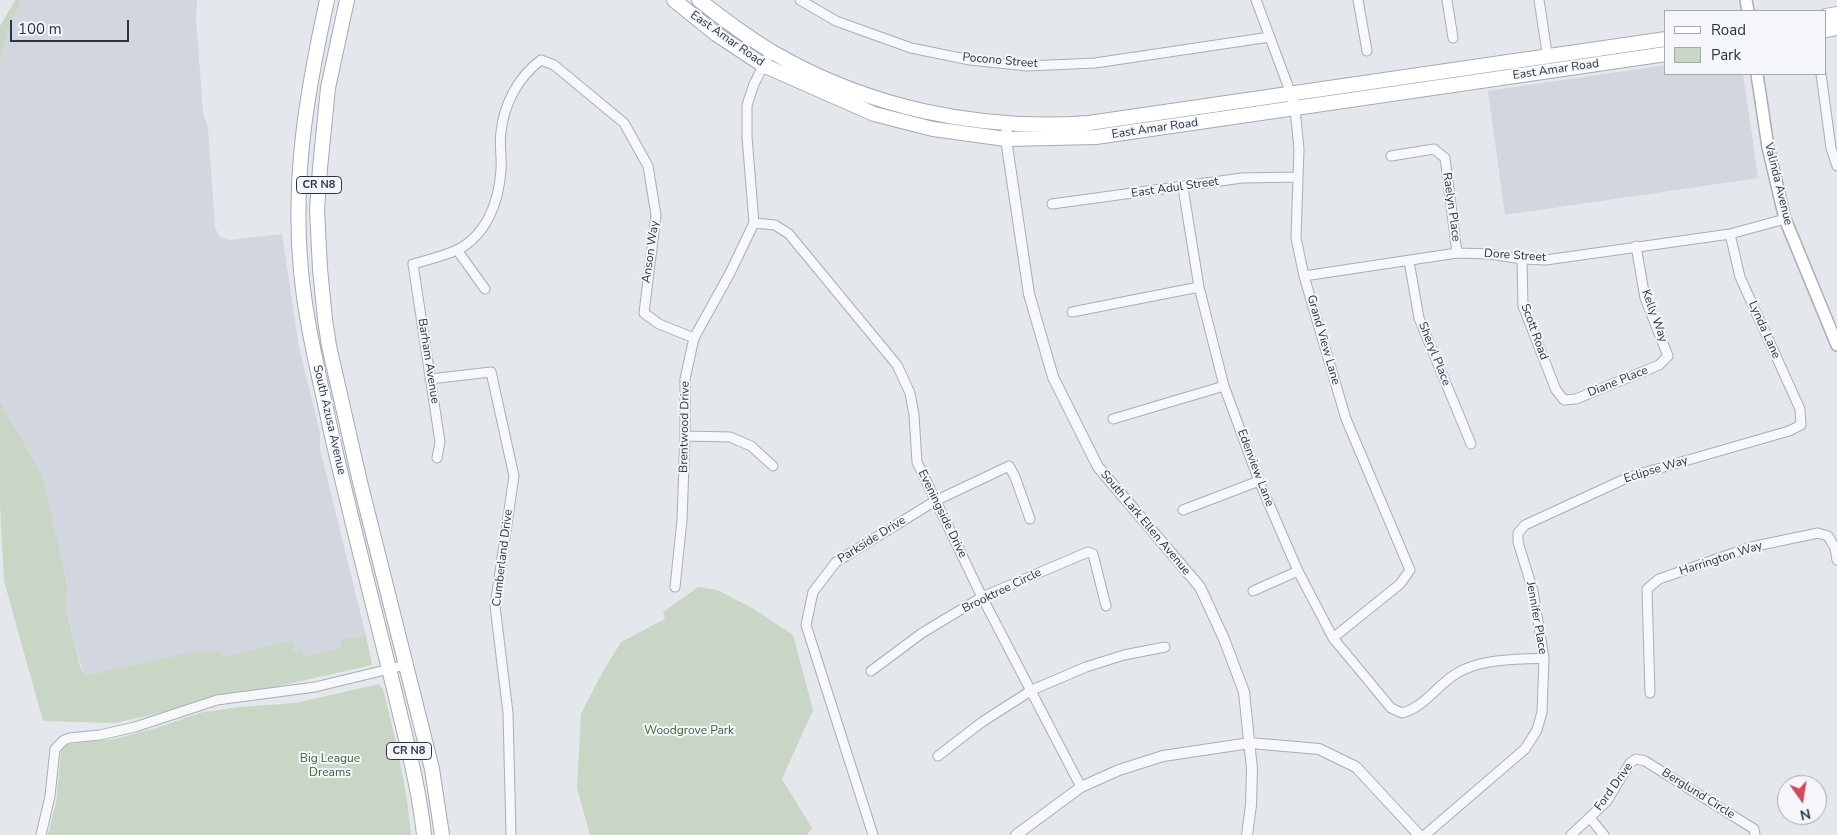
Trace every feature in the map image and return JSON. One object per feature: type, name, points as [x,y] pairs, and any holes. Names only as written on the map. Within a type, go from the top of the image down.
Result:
[{"type":"main road","name":"South Azusa Avenue","points":[[327,0],[309,84],[298,180],[301,270],[308,329],[356,541],[414,774],[424,835]]},
{"type":"main road","name":"South Azusa Avenue","points":[[347,0],[328,88],[323,127],[318,209],[321,277],[330,346],[360,482],[432,769],[442,835]]},
{"type":"main road","name":"East Amar Road","points":[[674,0],[716,34],[763,65],[874,114],[933,129],[1006,140],[1096,137],[1664,54]]},
{"type":"main road","name":"East Amar Road","points":[[699,0],[737,30],[771,51],[841,86],[883,100],[954,117],[1007,124],[1089,123],[1664,39]]},
{"type":"main road","name":"Valinda Avenue","points":[[1757,75],[1768,147],[1785,219],[1837,346]]},
{"type":"street","name":"Pocono Street","points":[[800,0],[836,21],[911,48],[970,60],[1026,66],[1095,62],[1270,37]]},
{"type":"street","name":"Grand View Lane","points":[[1256,0],[1295,109],[1298,149],[1296,238],[1304,276],[1346,419],[1410,570],[1400,584],[1333,638]]},
{"type":"street","points":[[1358,0],[1367,51]]},
{"type":"street","points":[[1447,0],[1453,38]]},
{"type":"street","points":[[1540,0],[1550,71]]},
{"type":"street","points":[[754,223],[747,105],[754,84],[771,51]]},
{"type":"street","name":"Anson Way","points":[[457,250],[476,236],[491,215],[502,169],[501,132],[508,100],[529,69],[541,60],[554,65],[624,122],[648,166],[656,215],[644,313],[659,324],[694,338]]},
{"type":"street","points":[[1821,75],[1837,166]]},
{"type":"street","name":"South Lark Ellen Avenue","points":[[1007,124],[1006,140],[1029,294],[1053,377],[1098,467],[1200,587],[1224,639],[1244,692],[1252,769],[1251,805],[1247,835]]},
{"type":"street","name":"Raelyn Place","points":[[1391,156],[1434,149],[1445,158],[1458,254]]},
{"type":"street","name":"East Adul Street","points":[[1052,204],[1183,188],[1242,178],[1298,177]]},
{"type":"street","name":"Edenview Lane","points":[[1183,188],[1199,287],[1224,386],[1259,481],[1298,571],[1333,638],[1391,708],[1402,713],[1413,710],[1455,674],[1479,664],[1544,658]]},
{"type":"street","name":"Dore Street","points":[[1304,276],[1458,254],[1490,254],[1522,259],[1546,260],[1730,234],[1785,219]]},
{"type":"street","name":"Brentwood Drive","points":[[675,587],[682,520],[685,379],[694,338],[730,273],[754,223]]},
{"type":"street","name":"Eveningside Drive","points":[[754,223],[775,225],[789,234],[897,365],[910,393],[914,415],[917,462],[982,597],[1081,787]]},
{"type":"street","name":"Lynda Lane","points":[[1730,234],[1740,277],[1800,409],[1801,425]]},
{"type":"street","name":"Kelly Way","points":[[1636,246],[1645,298],[1668,356]]},
{"type":"street","points":[[457,250],[485,289]]},
{"type":"street","name":"Barham Avenue","points":[[437,458],[440,442],[413,264],[457,250]]},
{"type":"street","name":"Scott Road","points":[[1522,259],[1523,306],[1556,390],[1564,400]]},
{"type":"street","name":"Sheryl Place","points":[[1409,261],[1419,318],[1471,444]]},
{"type":"street","points":[[1072,312],[1199,287]]},
{"type":"street","name":"Diane Place","points":[[1564,400],[1576,400],[1659,365],[1668,356]]},
{"type":"street","name":"Cumberland Drive","points":[[430,379],[491,372],[514,476],[495,606],[508,713],[511,835]]},
{"type":"street","points":[[1113,419],[1224,386]]},
{"type":"street","name":"Eclipse Way","points":[[1518,533],[1525,525],[1629,476],[1789,431],[1801,425]]},
{"type":"street","points":[[685,436],[730,437],[751,446],[773,466]]},
{"type":"street","name":"Parkside Drive","points":[[873,835],[806,626],[813,592],[836,562],[935,501],[1009,466],[1015,477],[1030,520]]},
{"type":"street","points":[[1183,510],[1259,481]]},
{"type":"street","name":"Jennifer Place","points":[[1426,835],[1525,749],[1537,730],[1542,712],[1544,658],[1534,591],[1518,542],[1518,533]]},
{"type":"street","name":"Harrington Way","points":[[1650,693],[1646,589],[1659,579],[1751,547],[1818,533],[1828,536],[1837,560]]},
{"type":"street","name":"Brooktree Circle","points":[[871,670],[922,633],[982,597],[1091,552],[1106,606]]},
{"type":"street","points":[[1253,591],[1298,571]]},
{"type":"street","points":[[938,756],[982,722],[1032,690],[1086,667],[1124,655],[1165,647]]},
{"type":"street","points":[[41,835],[49,806],[55,749],[64,740],[127,729],[217,700],[315,687],[406,665]]},
{"type":"street","points":[[1016,835],[1081,787],[1119,770],[1163,756],[1250,743],[1319,749],[1356,768],[1419,835]]},
{"type":"street","name":"Ford Drive","points":[[1571,835],[1607,801],[1630,763],[1636,759]]},
{"type":"street","name":"Berglund Circle","points":[[1636,759],[1644,761],[1754,829],[1755,835]]},
{"type":"street","points":[[1590,818],[1604,835]]},
{"type":"shaded area","points":[[21,0],[197,0],[196,18],[203,112],[208,129],[215,227],[222,238],[230,240],[282,234],[299,347],[320,433],[320,449],[366,636],[343,639],[342,648],[304,656],[294,652],[291,640],[222,657],[87,676],[83,673],[65,604],[68,589],[65,573],[0,402],[0,63],[5,40]]},
{"type":"shaded area","points":[[1664,65],[1664,75],[1743,75],[1758,178],[1505,215],[1488,91]]},
{"type":"green space","points":[[15,0],[21,0],[5,40],[0,63],[0,26]]},
{"type":"green space","points":[[0,402],[42,476],[68,589],[65,604],[81,669],[86,676],[194,652],[219,651],[222,657],[292,640],[294,652],[302,650],[304,656],[341,648],[343,639],[366,636],[372,665],[115,723],[43,721],[4,581],[0,505]]},
{"type":"green space","name":"Woodgrove Park","points":[[698,587],[717,590],[752,608],[793,635],[813,710],[782,779],[812,828],[807,835],[590,835],[577,788],[581,714],[602,673],[621,642],[665,619],[663,612]]},
{"type":"green space","name":"Big League Dreams","points":[[379,684],[383,689],[397,746],[411,835],[48,835],[56,803],[61,752],[65,746],[115,739],[156,728],[203,712],[296,703]]}]
